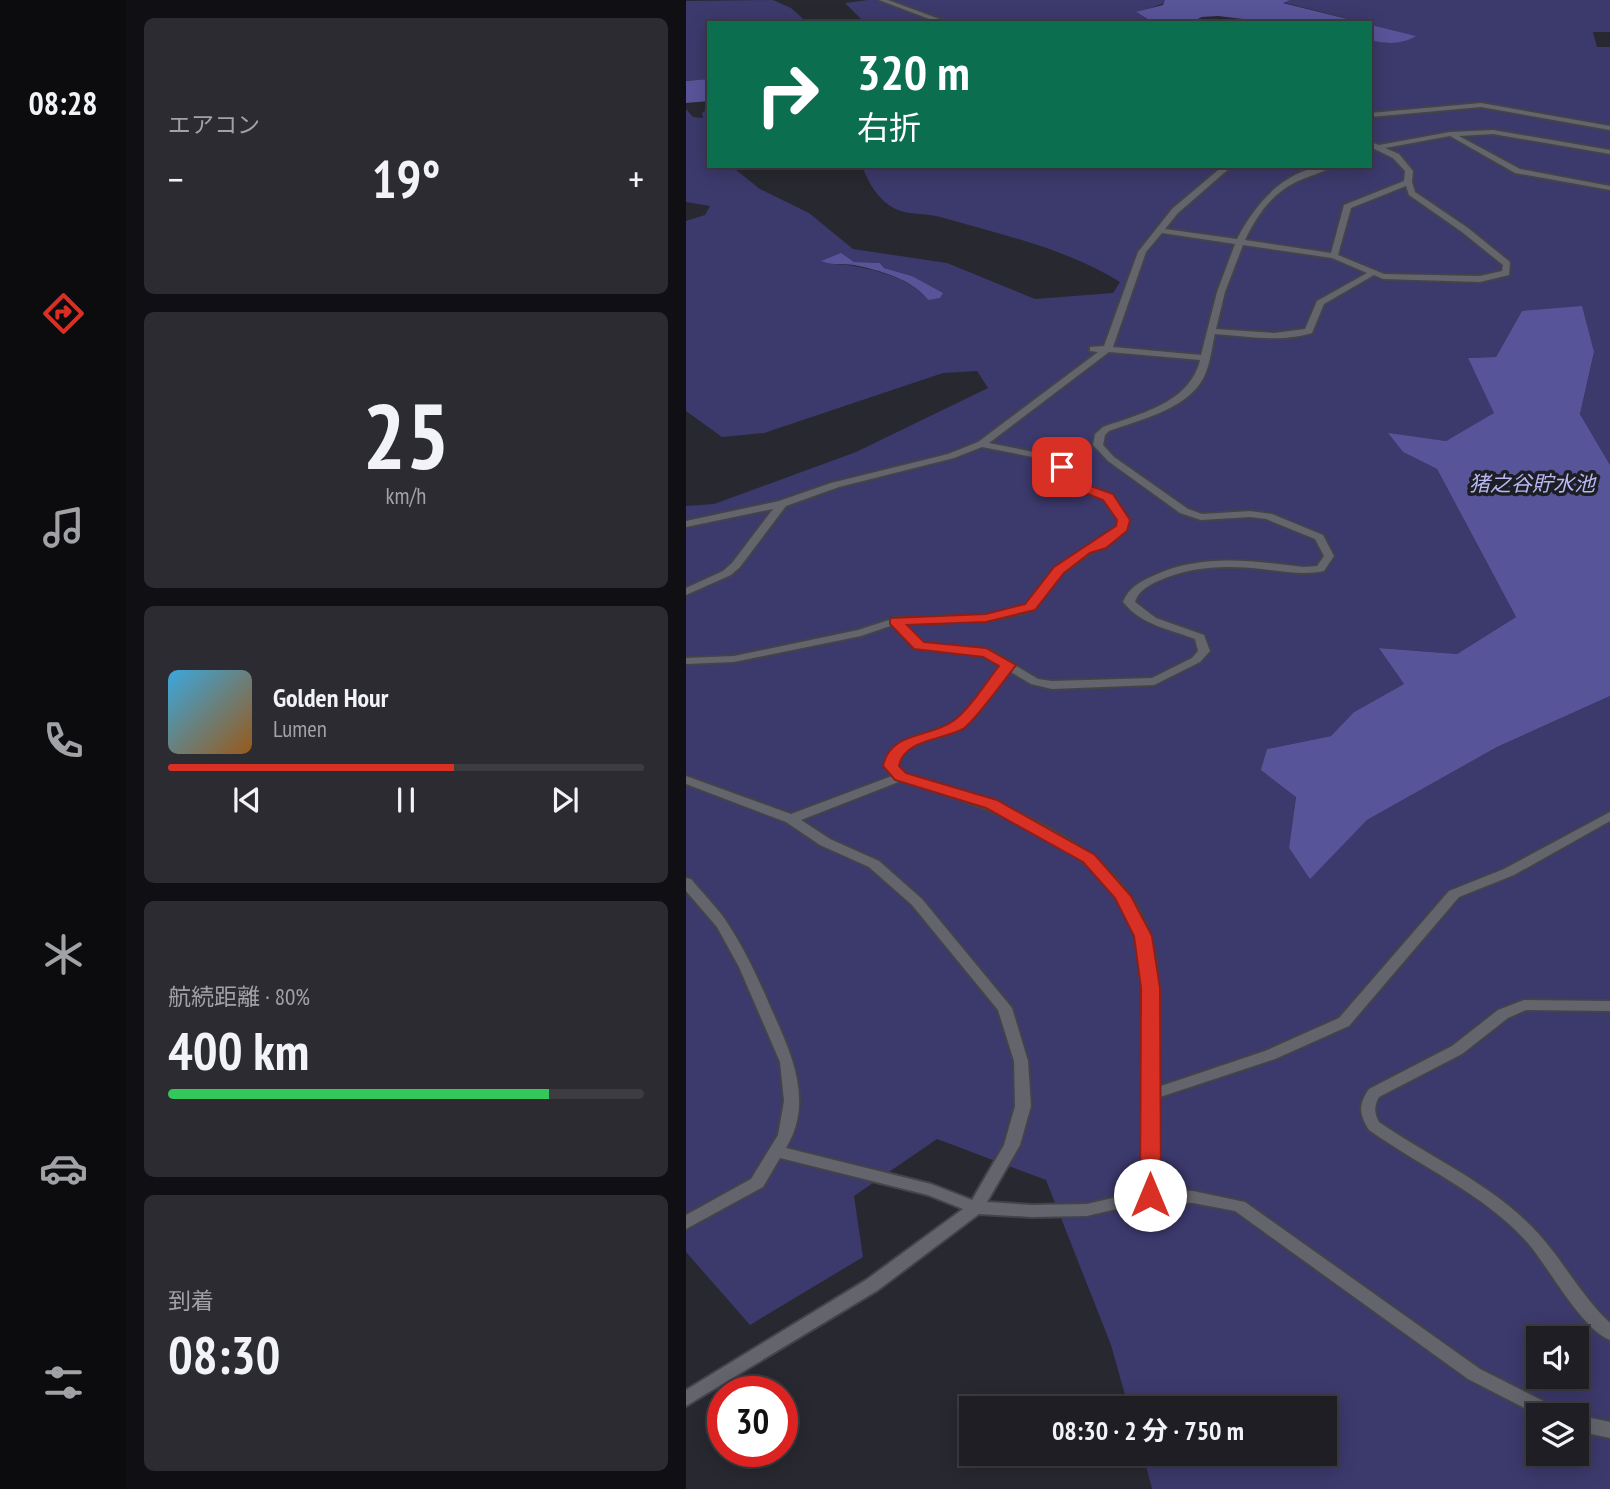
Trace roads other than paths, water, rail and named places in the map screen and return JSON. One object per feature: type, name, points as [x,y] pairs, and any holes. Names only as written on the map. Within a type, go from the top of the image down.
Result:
[{"type":"street","points":[[882,0],[941,21]]},
{"type":"street","points":[[1372,115],[1481,105],[1610,128]]},
{"type":"street","points":[[1372,147],[1450,134],[1509,132],[1610,152]]},
{"type":"street","points":[[1450,134],[1518,171],[1610,188]]},
{"type":"street","points":[[1159,230],[1241,240],[1334,256],[1371,274],[1480,279],[1500,276],[1509,269],[1507,264],[1465,230],[1412,193],[1408,182],[1409,171],[1404,162],[1372,147]]},
{"type":"street","points":[[686,524],[782,504],[835,485],[951,456],[981,444],[1107,349],[1142,252],[1175,211],[1226,168]]},
{"type":"street","points":[[895,621],[919,646],[986,652],[1035,682],[1052,685],[1154,681],[1195,660],[1203,651],[1203,643],[1200,637],[1164,625],[1133,608],[1129,602],[1131,594],[1142,585],[1178,568],[1201,563],[1304,570],[1320,569],[1326,564],[1329,556],[1319,537],[1302,528],[1268,516],[1250,513],[1201,517],[1184,511],[1111,459],[1098,445],[1100,434],[1106,429],[1175,401],[1204,368],[1210,331],[1241,240],[1262,205],[1289,182],[1324,168]]},
{"type":"street","points":[[1334,256],[1347,207],[1408,182]]},
{"type":"street","points":[[1210,331],[1289,335],[1304,333],[1309,331],[1320,303],[1371,274]]},
{"type":"street","points":[[1093,349],[1205,358]]},
{"type":"street","points":[[686,661],[734,659],[861,633],[895,621],[986,618],[1030,607],[1059,570],[1085,550],[1101,545],[1122,528],[1124,520],[1108,497],[1074,484],[1062,467],[1046,457],[981,444]]},
{"type":"street","points":[[686,592],[727,573],[736,565],[782,504]]},
{"type":"street","points":[[1008,665],[959,725],[899,749],[891,766],[900,777],[992,804],[1089,858],[1123,896],[1143,936],[1150,988],[1150,1195]]},
{"type":"street","points":[[792,819],[900,777]]},
{"type":"street","points":[[686,780],[792,819],[825,842],[874,864],[917,902],[1005,1009],[1021,1061],[1023,1105],[1012,1145],[976,1208],[872,1285],[686,1399]]},
{"type":"street","points":[[1150,1095],[1270,1055],[1344,1022],[1454,894],[1509,872],[1610,816]]},
{"type":"street","points":[[686,882],[722,925],[746,967],[787,1062],[792,1101],[786,1135],[757,1183],[686,1223]]},
{"type":"street","points":[[1610,1006],[1524,1005],[1503,1014],[1457,1049],[1374,1093],[1367,1104],[1367,1116],[1374,1126],[1520,1225],[1543,1250],[1592,1318],[1610,1333]]},
{"type":"street","points":[[775,1152],[931,1190],[976,1208],[1087,1210],[1150,1195],[1193,1197],[1239,1206],[1474,1374],[1531,1403]]},
{"type":"street","points":[[1589,1426],[1610,1430]]},
{"type":"water","points":[[1165,0],[1290,0],[1283,3],[1356,21],[1259,21],[1218,16],[1202,17],[1193,21],[1151,21],[1136,12],[1163,5]]},
{"type":"water","points":[[1372,25],[1416,36],[1394,43],[1372,40]]},
{"type":"water","points":[[707,79],[707,101],[686,103],[686,81]]},
{"type":"water","points":[[841,253],[854,262],[880,263],[884,268],[912,276],[943,293],[940,298],[928,300],[913,286],[894,276],[854,265],[821,261]]},
{"type":"water","name":"猪之谷貯水池","points":[[1582,306],[1594,352],[1580,414],[1610,465],[1610,696],[1497,747],[1367,820],[1310,879],[1289,848],[1296,797],[1261,770],[1267,749],[1331,736],[1354,712],[1404,684],[1379,648],[1457,654],[1516,617],[1437,469],[1403,452],[1388,433],[1446,441],[1494,413],[1468,358],[1496,357],[1522,311]]}]
